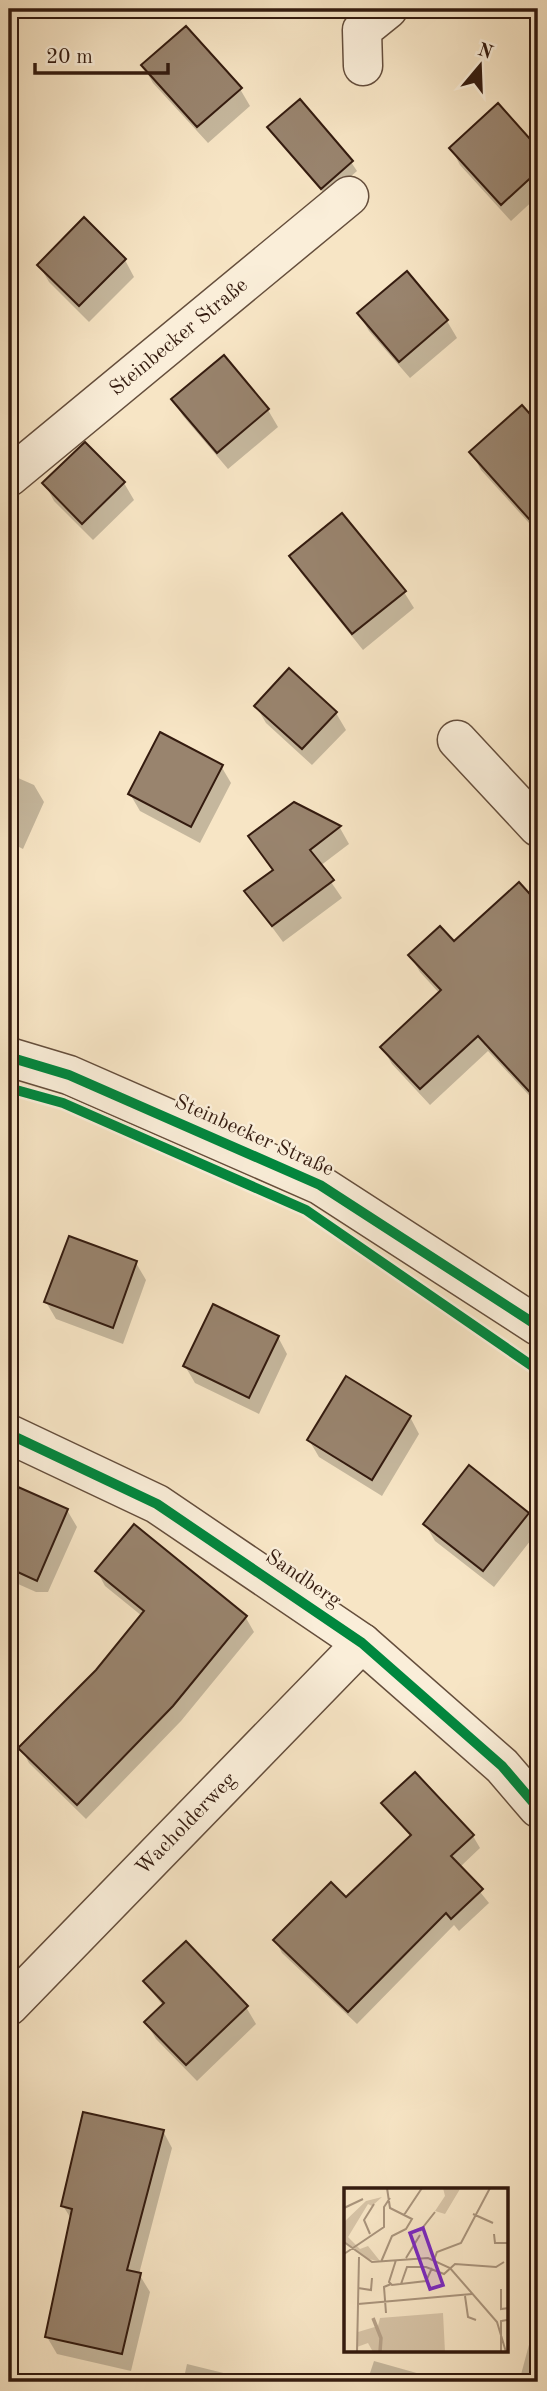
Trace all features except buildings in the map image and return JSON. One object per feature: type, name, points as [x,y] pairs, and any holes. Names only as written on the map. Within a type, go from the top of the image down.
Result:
[{"type":"street","points":[[363,66],[362,30],[388,9]]},
{"type":"street","name":"Steinbecker Straße","points":[[9,477],[349,196]]},
{"type":"street","points":[[457,740],[538,827]]},
{"type":"street","name":"Steinbecker Straße","points":[[9,1057],[69,1074],[320,1185],[538,1326]]},
{"type":"street","name":"Sandberg","points":[[9,1434],[157,1504],[362,1643],[502,1766],[538,1808]]},
{"type":"street","name":"Wacholderweg","points":[[9,2006],[362,1643]]},
{"type":"cycle path","points":[[9,1057],[69,1075],[320,1185],[538,1326]]},
{"type":"cycle path","points":[[9,1088],[63,1103],[306,1210],[538,1370]]},
{"type":"cycle path","points":[[9,1434],[157,1504],[362,1643],[502,1766],[538,1808]]}]
